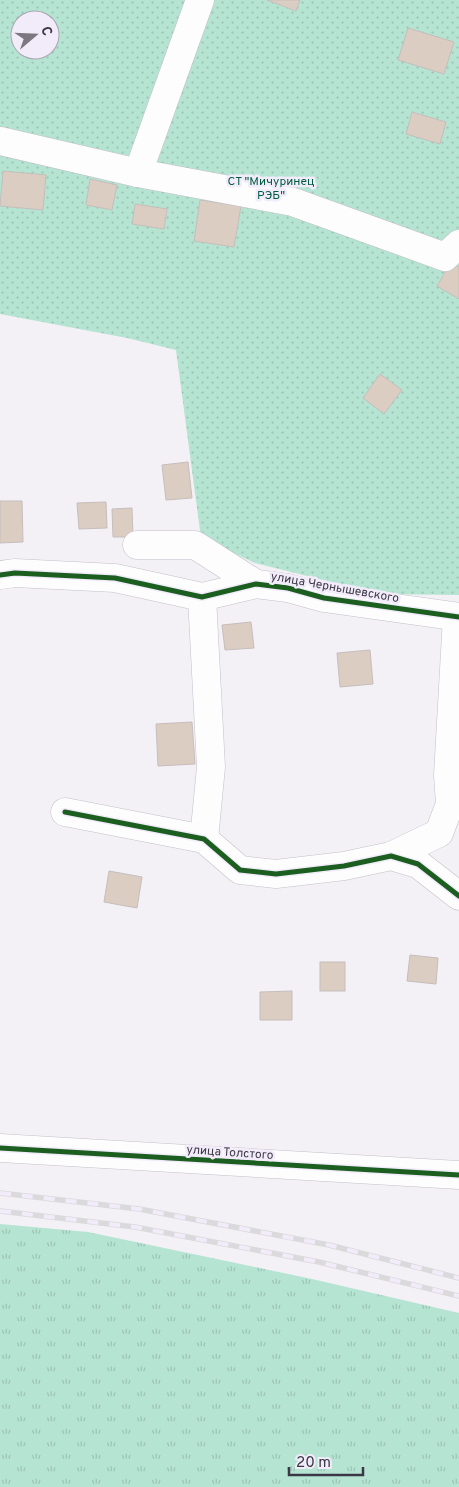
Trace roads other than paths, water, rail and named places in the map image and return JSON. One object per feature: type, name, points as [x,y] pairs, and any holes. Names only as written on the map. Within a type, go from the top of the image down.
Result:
[{"type":"street","points":[[138,173],[200,0]]},
{"type":"street","points":[[0,141],[138,173],[293,202],[445,256],[459,244]]},
{"type":"street","points":[[137,545],[195,545],[256,584]]},
{"type":"street","name":"улица Чернышевского","points":[[0,575],[15,573],[115,578],[202,597],[256,584],[288,588],[324,598],[458,617]]},
{"type":"street","points":[[202,597],[212,768],[204,839]]},
{"type":"street","points":[[65,812],[204,839],[240,870],[276,874],[344,866],[391,856],[439,833],[450,804],[448,775],[458,617]]},
{"type":"street","points":[[391,856],[418,864],[459,896]]},
{"type":"street","name":"улица Толстого","points":[[0,1148],[459,1175]]},
{"type":"railway","points":[[0,1193],[139,1209],[329,1245],[459,1278]]},
{"type":"railway","points":[[0,1211],[135,1227],[319,1262],[459,1296]]},
{"type":"park label","name":"СТ \"Мичуринец РЭБ\"","points":[[271,188]]}]
